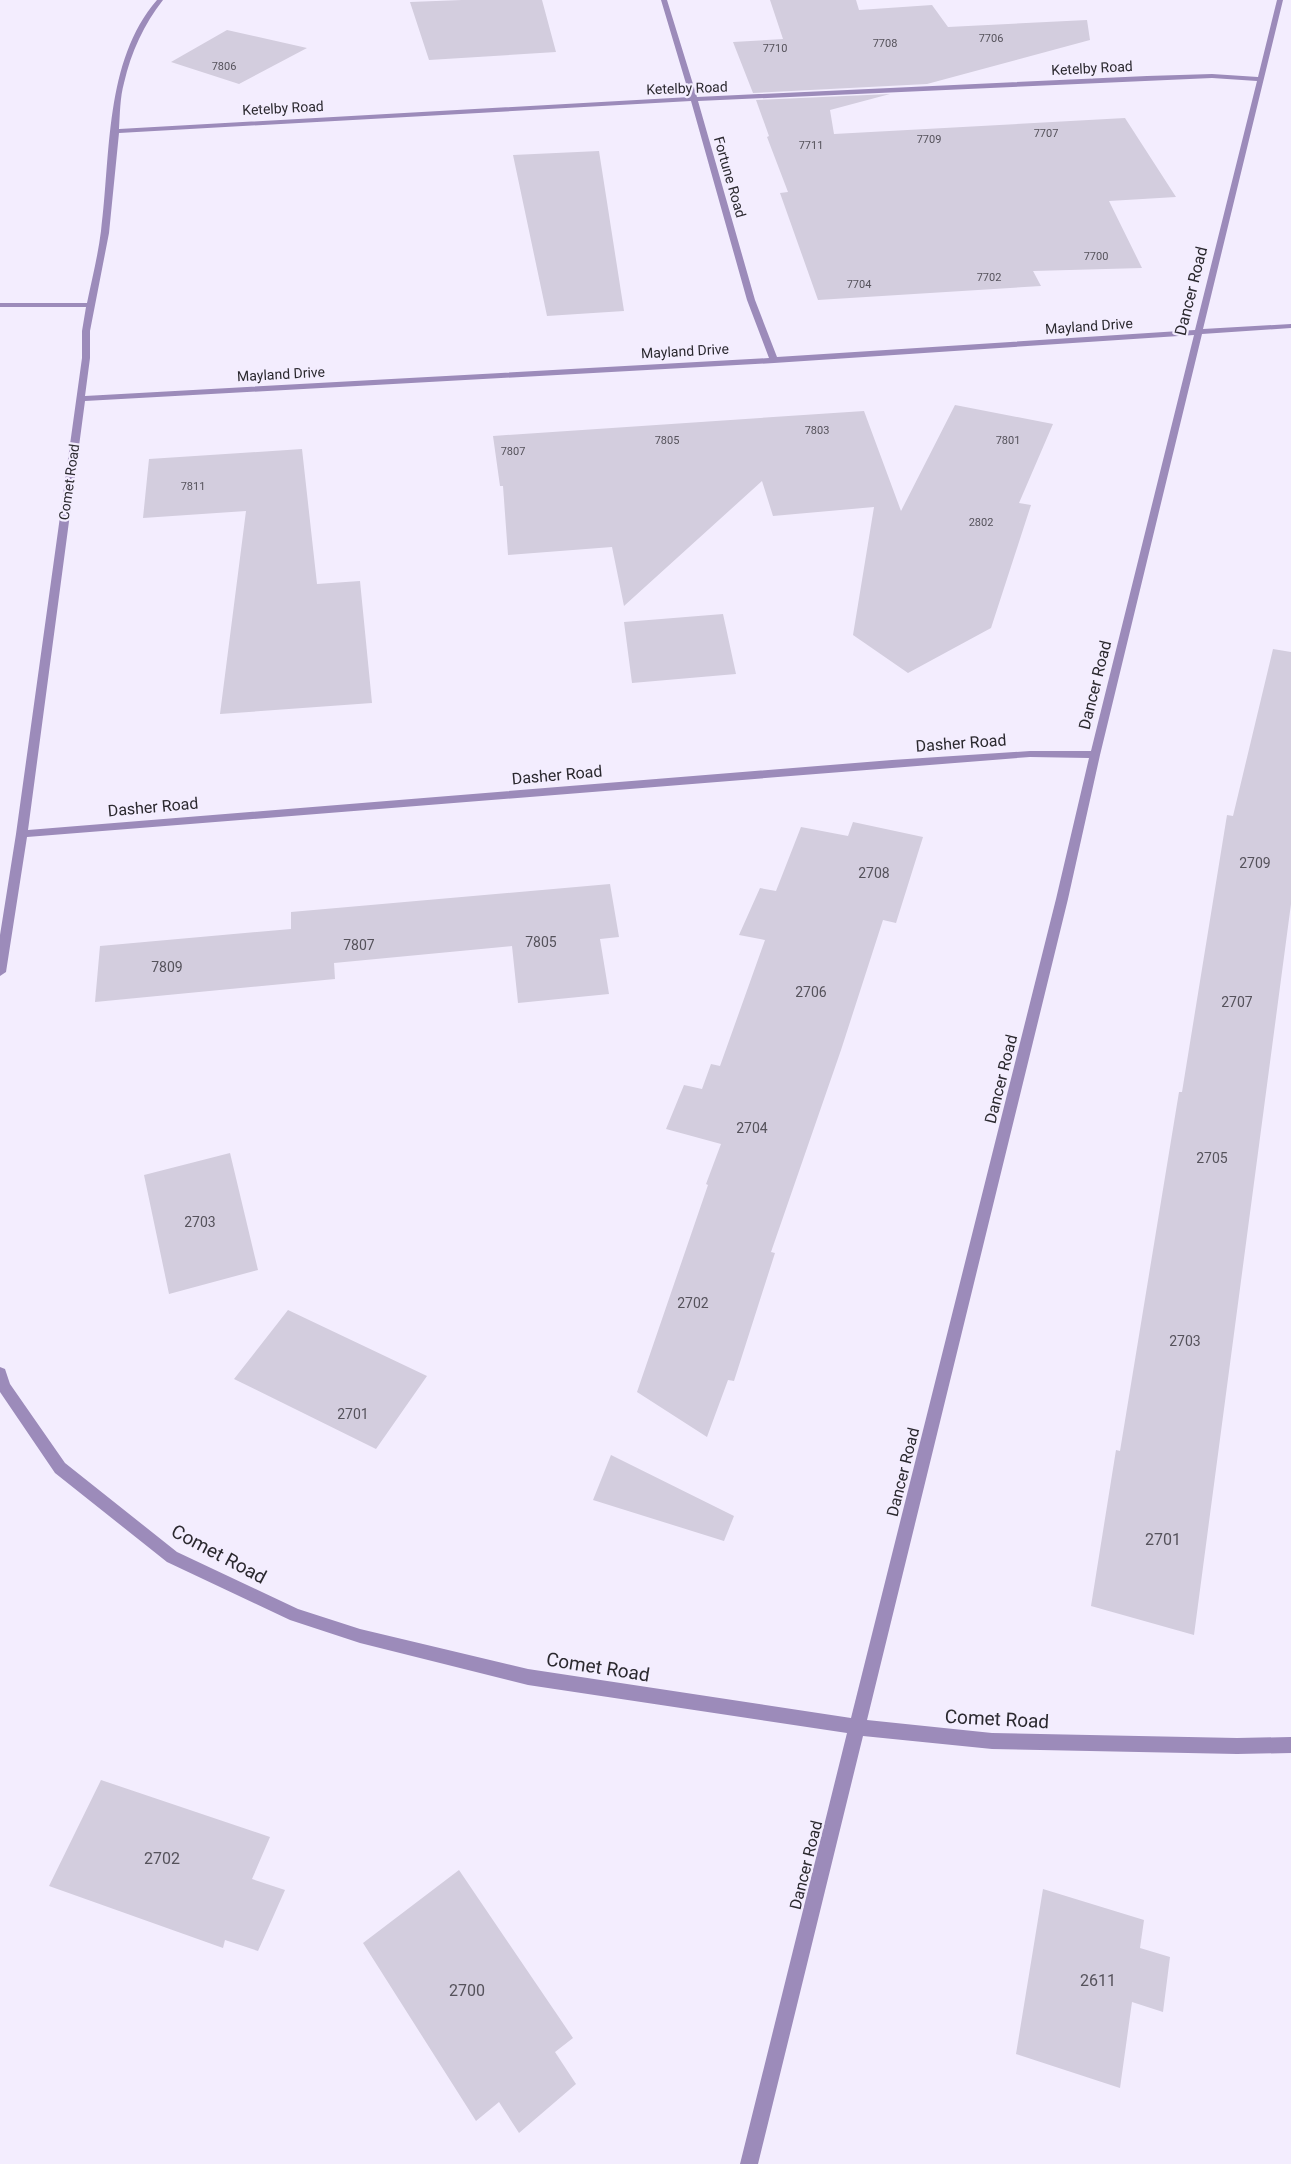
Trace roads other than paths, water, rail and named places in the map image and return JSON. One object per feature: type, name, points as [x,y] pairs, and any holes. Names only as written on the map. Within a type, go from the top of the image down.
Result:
[{"type":"street","name":"Comet Road","points":[[0,972],[22,834],[86,358],[86,331],[104,233],[120,83],[148,14],[160,0]]},
{"type":"street","name":"Fortune Road","points":[[664,0],[751,300],[774,360]]},
{"type":"street","name":"Dancer Road","points":[[749,2164],[1062,900],[1095,755],[1280,0]]},
{"type":"street","name":"Ketelby Road","points":[[115,131],[1147,78],[1212,76],[1261,78]]},
{"type":"street","points":[[0,305],[92,305]]},
{"type":"street","name":"Mayland Drive","points":[[80,399],[774,360],[1291,326]]},
{"type":"street","name":"Dasher Road","points":[[22,834],[902,763],[1030,754],[1095,755]]},
{"type":"street","name":"Comet Road","points":[[0,1373],[4,1386],[60,1468],[172,1557],[295,1615],[360,1636],[528,1677],[857,1727],[992,1741],[1238,1746],[1291,1745]]}]
